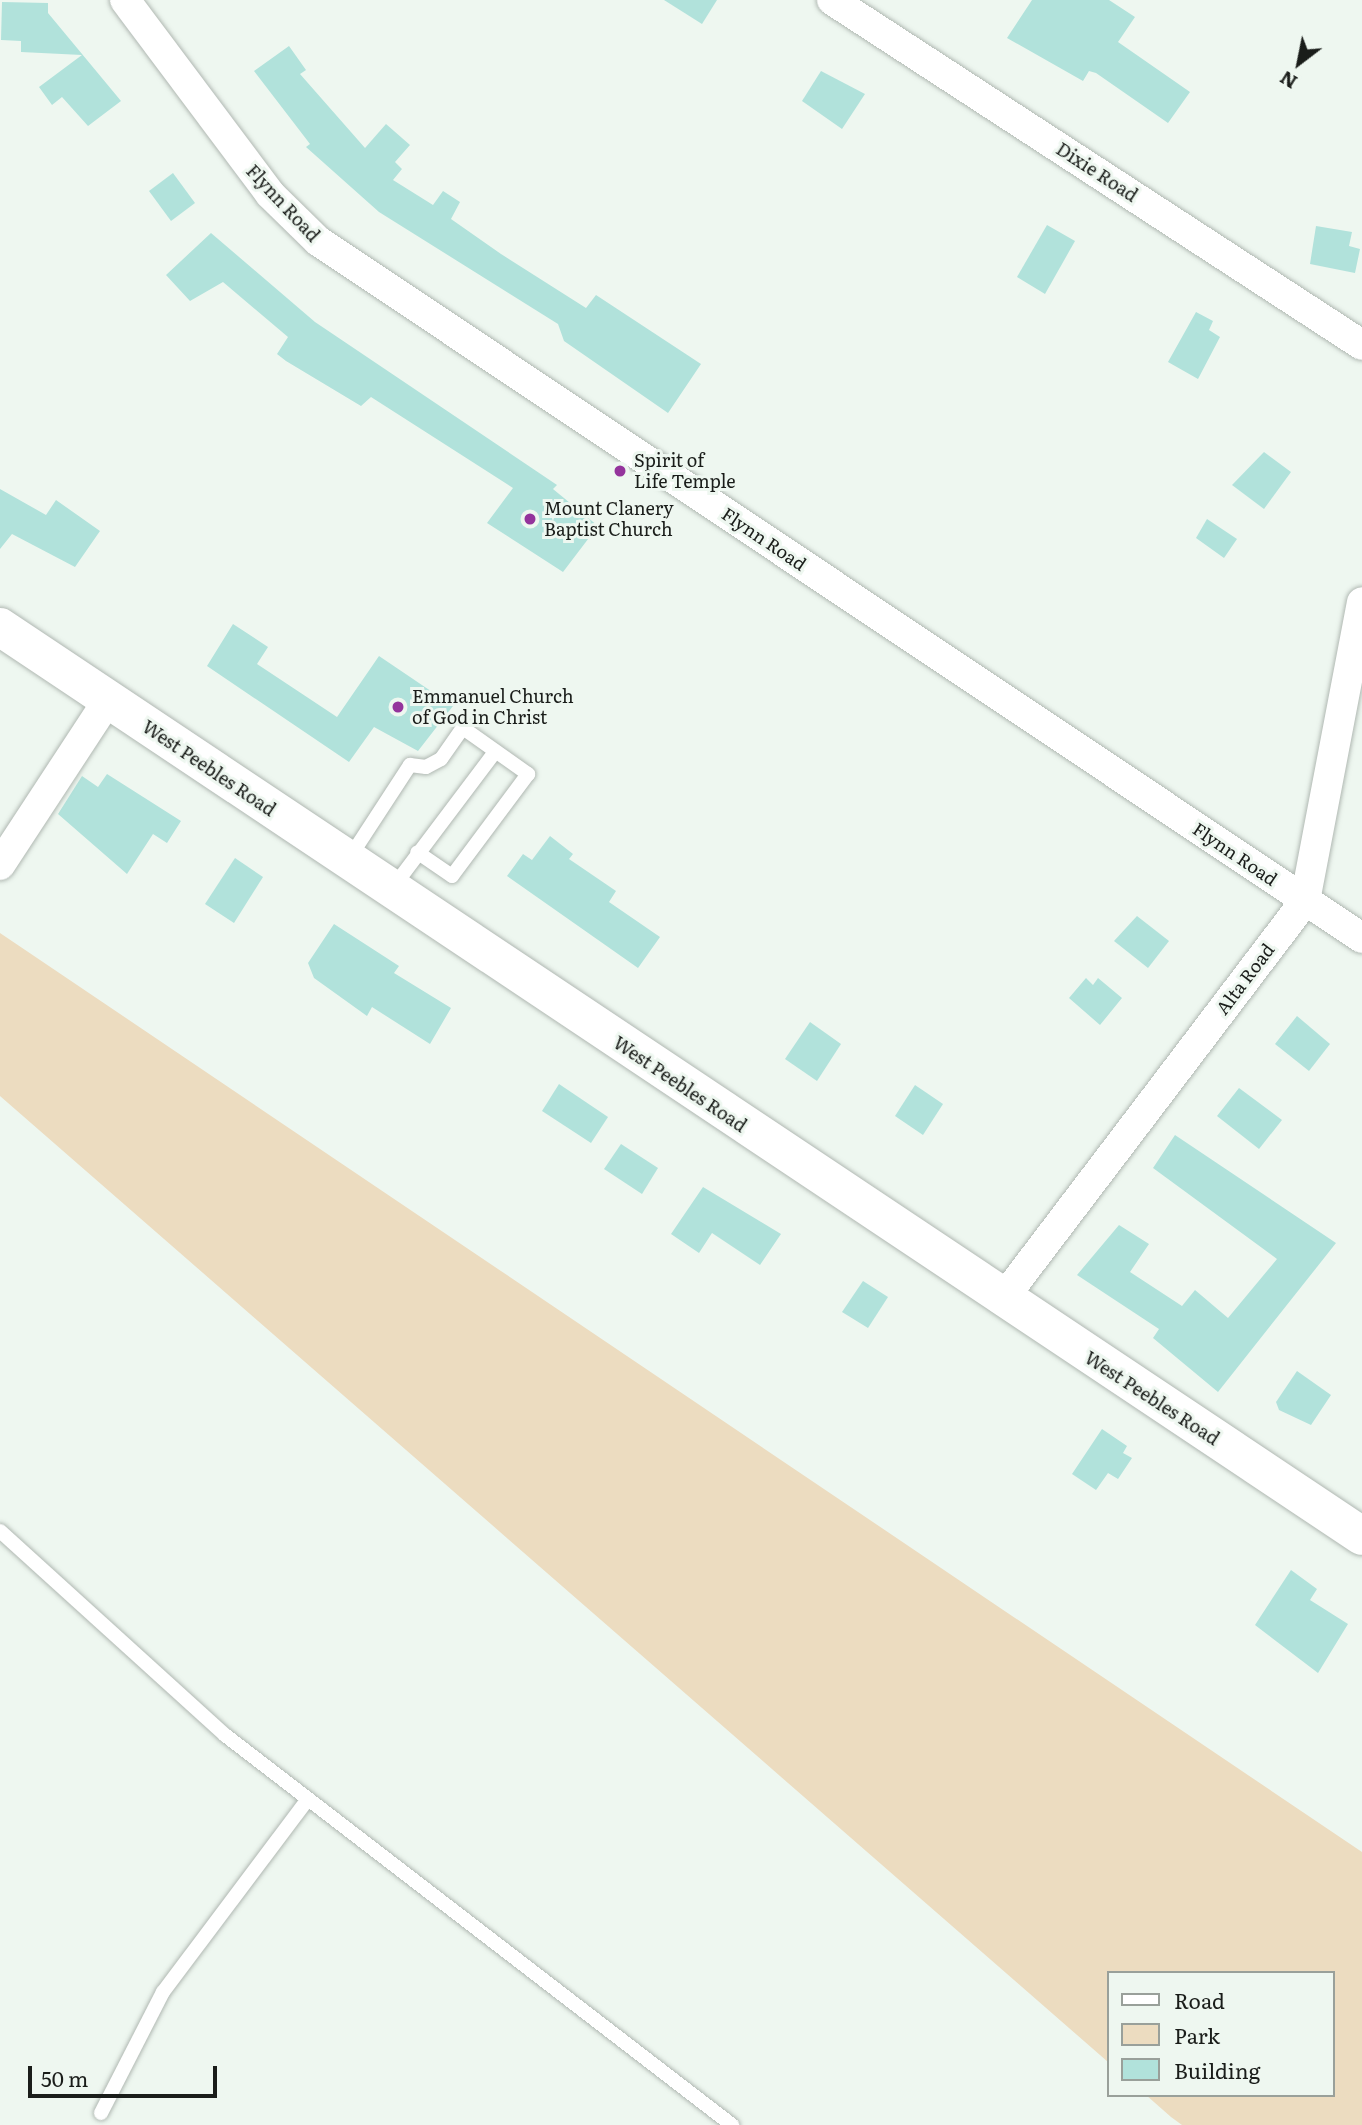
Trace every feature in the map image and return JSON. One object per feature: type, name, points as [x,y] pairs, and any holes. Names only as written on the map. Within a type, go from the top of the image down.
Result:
[{"type":"main road","name":"West Peebles Road","points":[[0,627],[1002,1300],[1362,1536]]},
{"type":"street","name":"Flynn Road","points":[[125,0],[270,194],[318,241],[1362,938]]},
{"type":"street","name":"Dixie Road","points":[[832,0],[1362,345]]},
{"type":"street","name":"Alta Road","points":[[1002,1300],[1305,901],[1362,602]]},
{"type":"street","points":[[0,865],[108,700]]},
{"type":"lane","points":[[347,861],[410,765],[426,767],[440,759],[463,728],[528,774],[453,876],[417,852]]},
{"type":"lane","points":[[391,891],[417,852],[495,752]]},
{"type":"lane","points":[[0,1531],[225,1735],[732,2125]]},
{"type":"lane","points":[[101,2113],[163,1992],[308,1799]]},
{"type":"green space","points":[[0,933],[1362,1852],[1362,2125],[1182,2125],[1171,2117],[1148,2097],[1334,2097],[1334,1971],[1106,1971],[1106,2060],[0,1096]]},
{"type":"building","points":[[664,0],[717,0],[702,24]]},
{"type":"building","points":[[1032,0],[1109,0],[1135,17],[1118,42],[1190,92],[1168,123],[1096,73],[1089,71],[1083,81],[1007,38]]},
{"type":"building","points":[[2,2],[48,3],[48,13],[121,101],[88,126],[62,97],[52,105],[39,87],[82,55],[21,52],[21,41],[1,40]]},
{"type":"building","points":[[289,46],[306,70],[300,74],[365,148],[386,124],[410,145],[395,162],[402,169],[393,180],[433,205],[443,191],[460,202],[451,219],[501,254],[586,308],[596,295],[701,364],[668,413],[564,341],[558,324],[379,212],[306,147],[310,144],[254,71]]},
{"type":"building","points":[[821,71],[865,94],[842,129],[802,101]]},
{"type":"building","points":[[173,173],[195,203],[171,221],[149,191]]},
{"type":"building","points":[[1047,225],[1075,241],[1045,294],[1017,277]]},
{"type":"building","points":[[1316,226],[1352,232],[1349,246],[1360,249],[1355,273],[1310,264]]},
{"type":"building","points":[[211,233],[315,322],[557,485],[553,489],[598,526],[563,572],[487,523],[513,488],[371,397],[361,406],[286,361],[277,354],[288,337],[223,282],[190,301],[166,275]]},
{"type":"building","points":[[1196,312],[1213,321],[1209,330],[1220,337],[1198,379],[1168,362]]},
{"type":"building","points":[[1264,452],[1291,472],[1264,509],[1232,485]]},
{"type":"building","points":[[0,489],[46,515],[56,500],[100,531],[75,567],[12,534],[0,549]]},
{"type":"building","points":[[1207,519],[1237,539],[1224,558],[1196,538]]},
{"type":"building","points":[[233,624],[268,647],[257,664],[337,717],[379,656],[453,706],[418,751],[374,727],[349,762],[207,666]]},
{"type":"building","points":[[107,774],[181,821],[167,843],[153,834],[127,874],[58,814],[82,776],[98,787]]},
{"type":"building","points":[[550,836],[573,854],[569,859],[616,891],[609,902],[660,937],[638,968],[507,876],[523,854],[532,860]]},
{"type":"building","points":[[235,858],[263,877],[234,923],[205,904]]},
{"type":"building","points":[[1137,916],[1169,941],[1148,968],[1114,941]]},
{"type":"building","points":[[334,924],[399,966],[394,973],[451,1008],[430,1044],[372,1007],[367,1016],[314,978],[308,963]]},
{"type":"building","points":[[1086,978],[1093,985],[1098,978],[1122,998],[1100,1025],[1069,998]]},
{"type":"building","points":[[1297,1016],[1330,1044],[1309,1071],[1275,1044]]},
{"type":"building","points":[[810,1022],[841,1044],[817,1081],[785,1059]]},
{"type":"building","points":[[559,1084],[608,1117],[591,1143],[542,1111]]},
{"type":"building","points":[[915,1085],[943,1104],[923,1135],[895,1116]]},
{"type":"building","points":[[1239,1088],[1282,1120],[1259,1149],[1217,1116]]},
{"type":"building","points":[[1175,1135],[1336,1243],[1218,1392],[1153,1338],[1159,1329],[1077,1275],[1119,1225],[1149,1244],[1130,1272],[1182,1306],[1195,1290],[1228,1318],[1277,1259],[1153,1168]]},
{"type":"building","points":[[621,1144],[658,1168],[642,1194],[604,1169]]},
{"type":"building","points":[[703,1187],[781,1234],[760,1265],[712,1233],[699,1253],[671,1234]]},
{"type":"building","points":[[863,1281],[888,1297],[868,1328],[842,1312]]},
{"type":"building","points":[[1297,1371],[1331,1395],[1311,1425],[1279,1410],[1276,1402]]},
{"type":"building","points":[[1102,1429],[1127,1446],[1123,1453],[1132,1458],[1118,1479],[1108,1473],[1096,1490],[1072,1474]]},
{"type":"building","points":[[1291,1570],[1317,1589],[1310,1600],[1348,1624],[1318,1673],[1255,1625]]},
{"type":"place","name":"Spirit of Life Temple","points":[[620,471]]},
{"type":"place","name":"Mount Clanery Baptist Church","points":[[530,519]]},
{"type":"place","name":"Emmanuel Church of God in Christ","points":[[398,707]]}]
